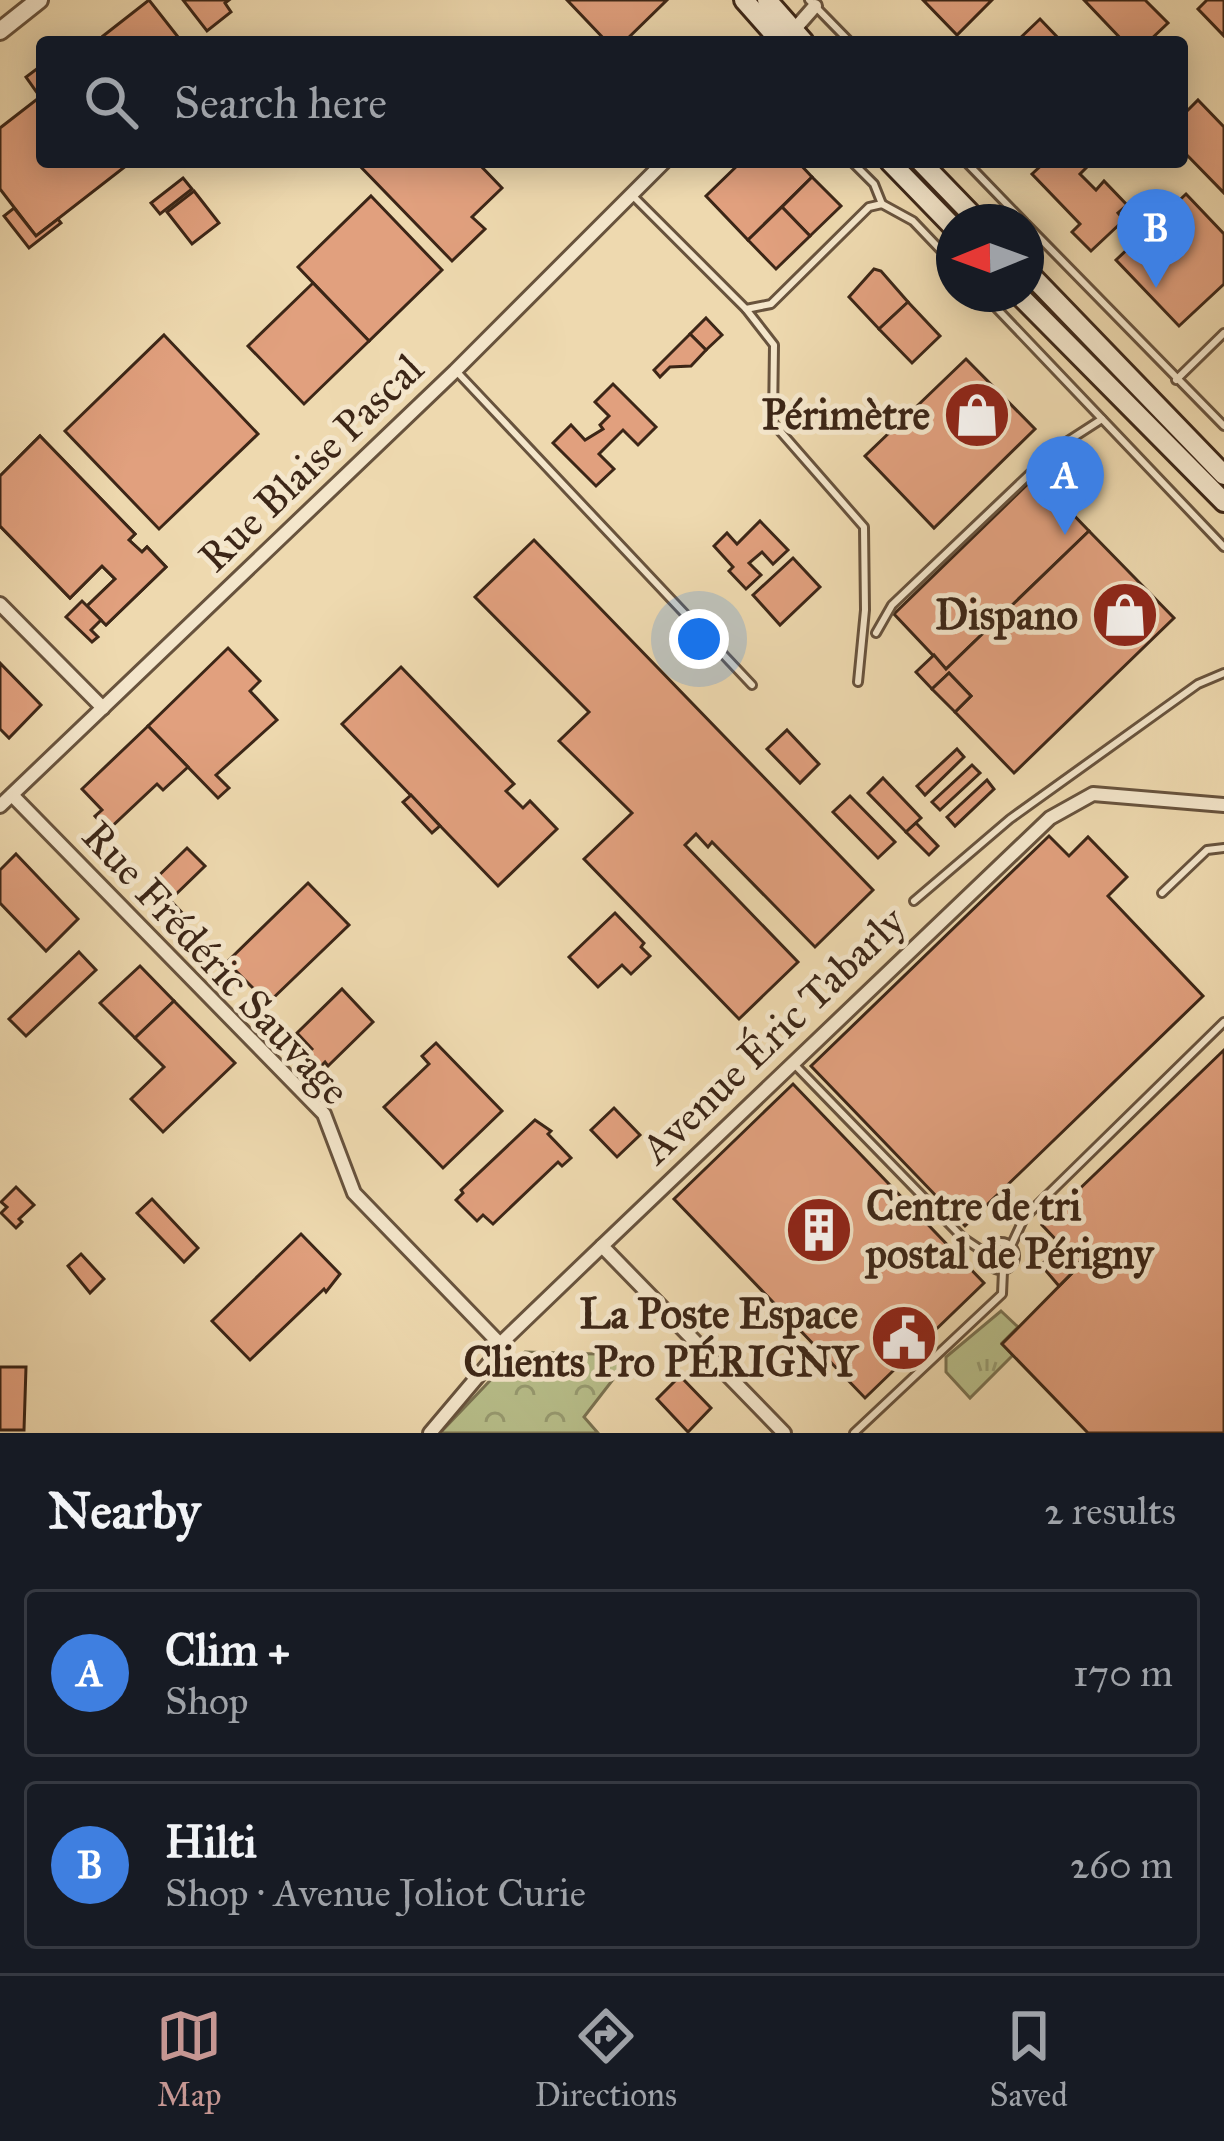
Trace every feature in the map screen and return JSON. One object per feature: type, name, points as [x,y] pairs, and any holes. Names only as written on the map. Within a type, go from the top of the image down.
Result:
[{"type":"main road","points":[[744,0],[790,36]]},
{"type":"main road","points":[[767,0],[792,36]]},
{"type":"main road","points":[[896,168],[936,209]]},
{"type":"main road","points":[[927,168],[962,204]]},
{"type":"main road","points":[[1044,289],[1224,475]]},
{"type":"main road","points":[[1036,312],[1224,502]]},
{"type":"street","points":[[0,31],[39,0]]},
{"type":"street","points":[[794,36],[812,3]]},
{"type":"street","name":"Rue Blaise Pascal","points":[[0,806],[455,370],[658,168]]},
{"type":"street","points":[[0,604],[104,708]]},
{"type":"street","name":"Avenue Éric Tabarly","points":[[430,1433],[500,1344],[1050,818],[1094,794],[1224,805]]},
{"type":"street","name":"Rue Frédéric Sauvage","points":[[12,795],[324,1114],[354,1193],[500,1344]]},
{"type":"street","points":[[602,1246],[784,1433]]},
{"type":"lane","points":[[812,3],[844,36]]},
{"type":"lane","points":[[859,168],[874,184],[882,204],[913,221],[936,245]]},
{"type":"lane","points":[[972,168],[1007,204]]},
{"type":"lane","points":[[631,194],[746,309],[774,345],[773,423],[864,527],[865,610],[858,682]]},
{"type":"lane","points":[[746,309],[772,304],[869,207],[882,204]]},
{"type":"lane","points":[[1044,243],[1224,426]]},
{"type":"lane","points":[[999,312],[1224,547]]},
{"type":"lane","points":[[1176,380],[1224,333]]},
{"type":"lane","points":[[455,370],[752,685]]},
{"type":"lane","points":[[876,633],[892,604],[1057,448],[1102,418]]},
{"type":"lane","points":[[914,902],[1010,819],[1198,684],[1224,673]]},
{"type":"lane","points":[[1162,893],[1207,850],[1224,848]]},
{"type":"lane","points":[[854,1433],[1002,1294],[1004,1271],[1014,1263],[1011,1246],[1024,1218],[1224,1022]]},
{"type":"lane","points":[[792,1061],[963,1238],[987,1254],[991,1267],[1004,1271]]},
{"type":"lane","points":[[987,1254],[998,1242],[1011,1246]]},
{"type":"green space","points":[[1001,1311],[1018,1327],[1002,1343],[1013,1355],[970,1398],[946,1372],[946,1357]]},
{"type":"green space","points":[[525,1352],[632,1355],[584,1417],[598,1433],[440,1433],[505,1365]]},
{"type":"building","points":[[149,0],[177,36],[103,36]]},
{"type":"building","points":[[183,0],[229,0],[225,3],[231,12],[207,31]]},
{"type":"building","points":[[567,0],[667,0],[630,36],[601,36]]},
{"type":"building","points":[[923,0],[992,0],[957,35]]},
{"type":"building","points":[[1084,0],[1145,0],[1168,23],[1154,36],[1118,36]]},
{"type":"building","points":[[1207,0],[1224,0],[1224,36],[1198,9]]},
{"type":"building","points":[[1040,19],[1056,36],[1022,36]]},
{"type":"building","points":[[36,70],[36,91],[26,77]]},
{"type":"building","points":[[36,100],[36,168],[123,168],[36,236],[0,189],[0,128]]},
{"type":"building","points":[[1198,100],[1224,127],[1224,193],[1188,156],[1188,110]]},
{"type":"building","points":[[362,168],[483,168],[502,188],[472,217],[485,229],[452,261]]},
{"type":"building","points":[[735,168],[804,168],[812,177],[748,240],[706,196]]},
{"type":"building","points":[[1038,168],[1086,168],[1080,174],[1096,190],[1104,181],[1127,205],[1118,213],[1124,220],[1091,251],[1072,232],[1080,224],[1032,174]]},
{"type":"building","points":[[812,177],[841,206],[810,236],[782,207]]},
{"type":"building","points":[[183,178],[192,189],[160,214],[151,203]]},
{"type":"building","points":[[194,191],[219,223],[192,244],[167,212]]},
{"type":"building","points":[[1186,194],[1224,234],[1224,284],[1179,326],[1116,260]]},
{"type":"building","points":[[371,196],[442,270],[369,341],[298,267]]},
{"type":"building","points":[[782,207],[810,236],[776,269],[748,240]]},
{"type":"building","points":[[14,208],[36,236],[58,219],[61,223],[29,248],[4,216]]},
{"type":"building","points":[[874,269],[908,302],[879,329],[849,297]]},
{"type":"building","points":[[313,283],[369,341],[304,404],[248,346]]},
{"type":"building","points":[[908,302],[940,336],[912,363],[879,329]]},
{"type":"building","points":[[706,318],[722,335],[706,350],[690,334]]},
{"type":"building","points":[[690,334],[706,350],[691,366],[670,367],[660,377],[654,370]]},
{"type":"building","points":[[164,335],[258,434],[159,529],[65,431]]},
{"type":"building","points":[[966,359],[1035,429],[934,528],[865,456]]},
{"type":"building","points":[[613,384],[656,427],[638,445],[623,430],[599,454],[614,469],[596,486],[553,443],[571,425],[585,440],[603,429],[600,425],[609,416],[595,402]]},
{"type":"building","points":[[40,436],[135,534],[129,540],[142,552],[147,547],[166,567],[106,625],[87,606],[115,579],[102,566],[70,598],[0,526],[0,476]]},
{"type":"building","points":[[40,436],[135,534],[129,540],[142,552],[147,547],[166,567],[106,625],[87,606],[115,579],[102,566],[70,598],[0,526],[0,476]]},
{"type":"building","points":[[1036,476],[1089,531],[946,669],[894,614]]},
{"type":"building","points":[[760,521],[788,550],[773,564],[762,552],[749,563],[761,575],[746,589],[714,546],[727,533],[737,544]]},
{"type":"building","points":[[1089,531],[1174,618],[1014,773],[955,712],[971,696],[949,673],[932,689],[916,672],[934,655],[946,669]]},
{"type":"building","points":[[534,540],[873,890],[815,947],[712,842],[708,847],[696,834],[685,845],[798,962],[739,1019],[584,859],[632,813],[559,741],[589,712],[475,597]]},
{"type":"building","points":[[793,558],[820,587],[780,625],[753,595]]},
{"type":"building","points":[[82,601],[101,620],[91,630],[98,637],[92,642],[66,617]]},
{"type":"building","points":[[228,648],[260,681],[250,691],[277,720],[216,775],[229,788],[218,798],[148,726]]},
{"type":"building","points":[[0,663],[41,705],[9,738],[0,729]]},
{"type":"building","points":[[401,667],[514,784],[506,791],[523,808],[530,801],[557,829],[498,886],[342,724]]},
{"type":"building","points":[[949,673],[971,696],[955,712],[932,689]]},
{"type":"building","points":[[148,726],[188,767],[163,790],[157,784],[108,830],[95,816],[102,810],[82,789]]},
{"type":"building","points":[[787,730],[819,764],[800,783],[767,749]]},
{"type":"building","points":[[957,749],[964,757],[925,795],[917,786]]},
{"type":"building","points":[[972,765],[980,773],[940,810],[932,802]]},
{"type":"building","points":[[883,778],[921,818],[906,832],[868,793]]},
{"type":"building","points":[[987,780],[994,789],[955,826],[947,817]]},
{"type":"building","points":[[411,795],[440,826],[432,833],[403,802]]},
{"type":"building","points":[[850,796],[895,842],[878,858],[833,812]]},
{"type":"building","points":[[916,823],[938,846],[929,855],[906,832]]},
{"type":"building","points":[[1049,836],[1069,856],[1088,837],[1127,877],[1108,896],[1203,996],[965,1226],[811,1066]]},
{"type":"building","points":[[187,848],[205,866],[170,900],[187,918],[179,927],[144,890]]},
{"type":"building","points":[[16,854],[78,919],[46,951],[0,903],[0,870]]},
{"type":"building","points":[[308,883],[349,925],[268,1003],[227,962]]},
{"type":"building","points":[[615,913],[650,956],[631,974],[622,965],[598,987],[569,957]]},
{"type":"building","points":[[79,952],[96,970],[26,1036],[9,1019]]},
{"type":"building","points":[[140,966],[174,1001],[135,1038],[100,1003]]},
{"type":"building","points":[[342,989],[373,1022],[328,1066],[325,1062],[317,1070],[304,1057],[312,1049],[297,1033]]},
{"type":"building","points":[[174,1001],[235,1063],[163,1132],[131,1099],[164,1067],[135,1038]]},
{"type":"building","points":[[436,1043],[502,1111],[443,1168],[384,1107],[429,1064],[422,1056]]},
{"type":"building","points":[[1224,1050],[1224,1433],[1088,1433],[1002,1344],[1080,1265],[1042,1225]]},
{"type":"building","name":"Centre de tri postal de Périgny","points":[[793,1084],[984,1283],[865,1398],[674,1199]]},
{"type":"building","points":[[614,1108],[640,1135],[617,1157],[591,1130]]},
{"type":"building","points":[[535,1120],[551,1131],[548,1134],[571,1158],[562,1166],[558,1162],[493,1224],[483,1215],[477,1221],[456,1200],[461,1190]]},
{"type":"building","points":[[16,1187],[34,1205],[16,1228],[1,1213],[7,1207],[1,1202]]},
{"type":"building","points":[[152,1199],[198,1248],[184,1262],[137,1213]]},
{"type":"building","points":[[301,1234],[340,1274],[250,1360],[212,1321]]},
{"type":"building","points":[[1061,1245],[1080,1265],[1059,1286],[1041,1265]]},
{"type":"building","points":[[81,1254],[104,1279],[90,1293],[68,1266]]},
{"type":"building","points":[[0,1367],[26,1367],[24,1430],[0,1430]]},
{"type":"building","points":[[680,1376],[711,1408],[688,1432],[657,1399]]},
{"type":"place","name":"Hilti","points":[[1156,288]]},
{"type":"place","name":"Périmètre","points":[[977,415]]},
{"type":"place","name":"Clim +","points":[[1065,535]]},
{"type":"place","name":"Dispano","points":[[1125,615]]},
{"type":"place","name":"Centre de tri postal de Périgny","points":[[819,1230]]},
{"type":"place","name":"La Poste Espace Clients Pro PÉRIGNY","points":[[904,1338]]}]
